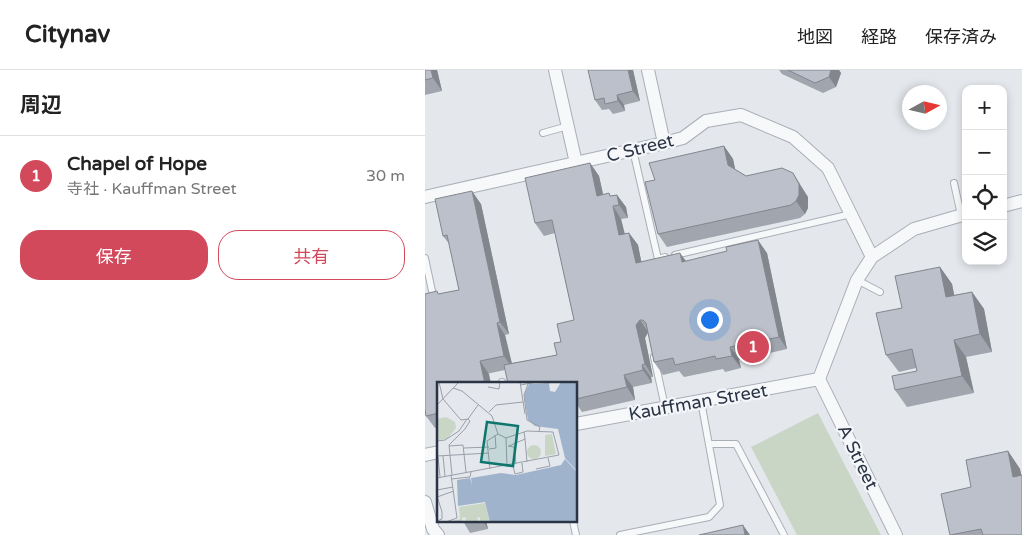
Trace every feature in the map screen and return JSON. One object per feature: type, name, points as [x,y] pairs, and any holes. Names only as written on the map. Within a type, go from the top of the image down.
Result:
[{"type":"street","points":[[555,70],[576,163]]},
{"type":"street","points":[[648,70],[665,143]]},
{"type":"street","name":"C Street","points":[[425,197],[665,143],[683,138],[706,121],[741,115],[793,137],[827,168],[872,257]]},
{"type":"street","points":[[1007,205],[1022,201]]},
{"type":"street","points":[[819,379],[857,280],[872,257],[914,229],[962,215]]},
{"type":"street","name":"Kauffman Street","points":[[577,424],[819,379]]},
{"type":"street","name":"A Street","points":[[819,379],[896,535]]},
{"type":"street","points":[[425,502],[432,533]]},
{"type":"lane","points":[[543,133],[568,126]]},
{"type":"lane","points":[[633,150],[658,259],[851,214]]},
{"type":"lane","points":[[954,183],[962,211]]},
{"type":"lane","points":[[425,258],[432,290]]},
{"type":"lane","points":[[857,280],[880,292]]},
{"type":"lane","points":[[652,346],[665,407]]},
{"type":"lane","points":[[620,535],[709,517],[720,505],[701,401]]},
{"type":"lane","points":[[709,444],[735,444],[784,535]]},
{"type":"lane","points":[[573,522],[576,535]]},
{"type":"green space","points":[[818,413],[881,535],[797,535],[751,447]]},
{"type":"building","points":[[425,70],[431,70],[433,78],[425,80]]},
{"type":"building","points":[[588,70],[628,70],[633,91],[617,95],[618,101],[605,104],[604,98],[595,100]]},
{"type":"building","points":[[788,70],[831,70],[829,77],[815,83]]},
{"type":"building","points":[[724,146],[728,165],[746,176],[782,168],[793,173],[799,184],[799,195],[796,201],[791,205],[658,234],[645,182],[655,180],[649,163]]},
{"type":"building","points":[[590,163],[597,196],[609,193],[610,196],[617,195],[619,205],[613,206],[619,235],[629,233],[636,263],[680,253],[682,262],[727,251],[726,247],[758,240],[779,337],[730,347],[732,356],[716,359],[715,356],[675,365],[673,358],[654,362],[646,323],[640,320],[636,325],[645,364],[642,365],[643,370],[624,375],[627,387],[577,399],[577,382],[508,382],[504,365],[557,355],[554,343],[561,342],[557,324],[574,320],[552,220],[535,223],[525,178]]},
{"type":"building","points":[[472,191],[500,322],[497,323],[504,356],[480,361],[485,382],[437,382],[437,413],[426,416],[425,294],[437,291],[438,294],[459,290],[447,235],[443,236],[435,199]]},
{"type":"building","points":[[940,267],[946,297],[972,292],[980,334],[954,340],[962,376],[895,390],[892,376],[917,371],[912,349],[886,355],[876,313],[902,308],[895,276]]},
{"type":"building","points":[[1008,451],[1013,477],[1022,475],[1022,535],[983,535],[981,529],[950,535],[941,494],[971,487],[966,460]]},
{"type":"building","points":[[743,525],[745,535],[699,535]]},
{"type":"place","name":"Chapel of Hope","points":[[753,347]]}]
